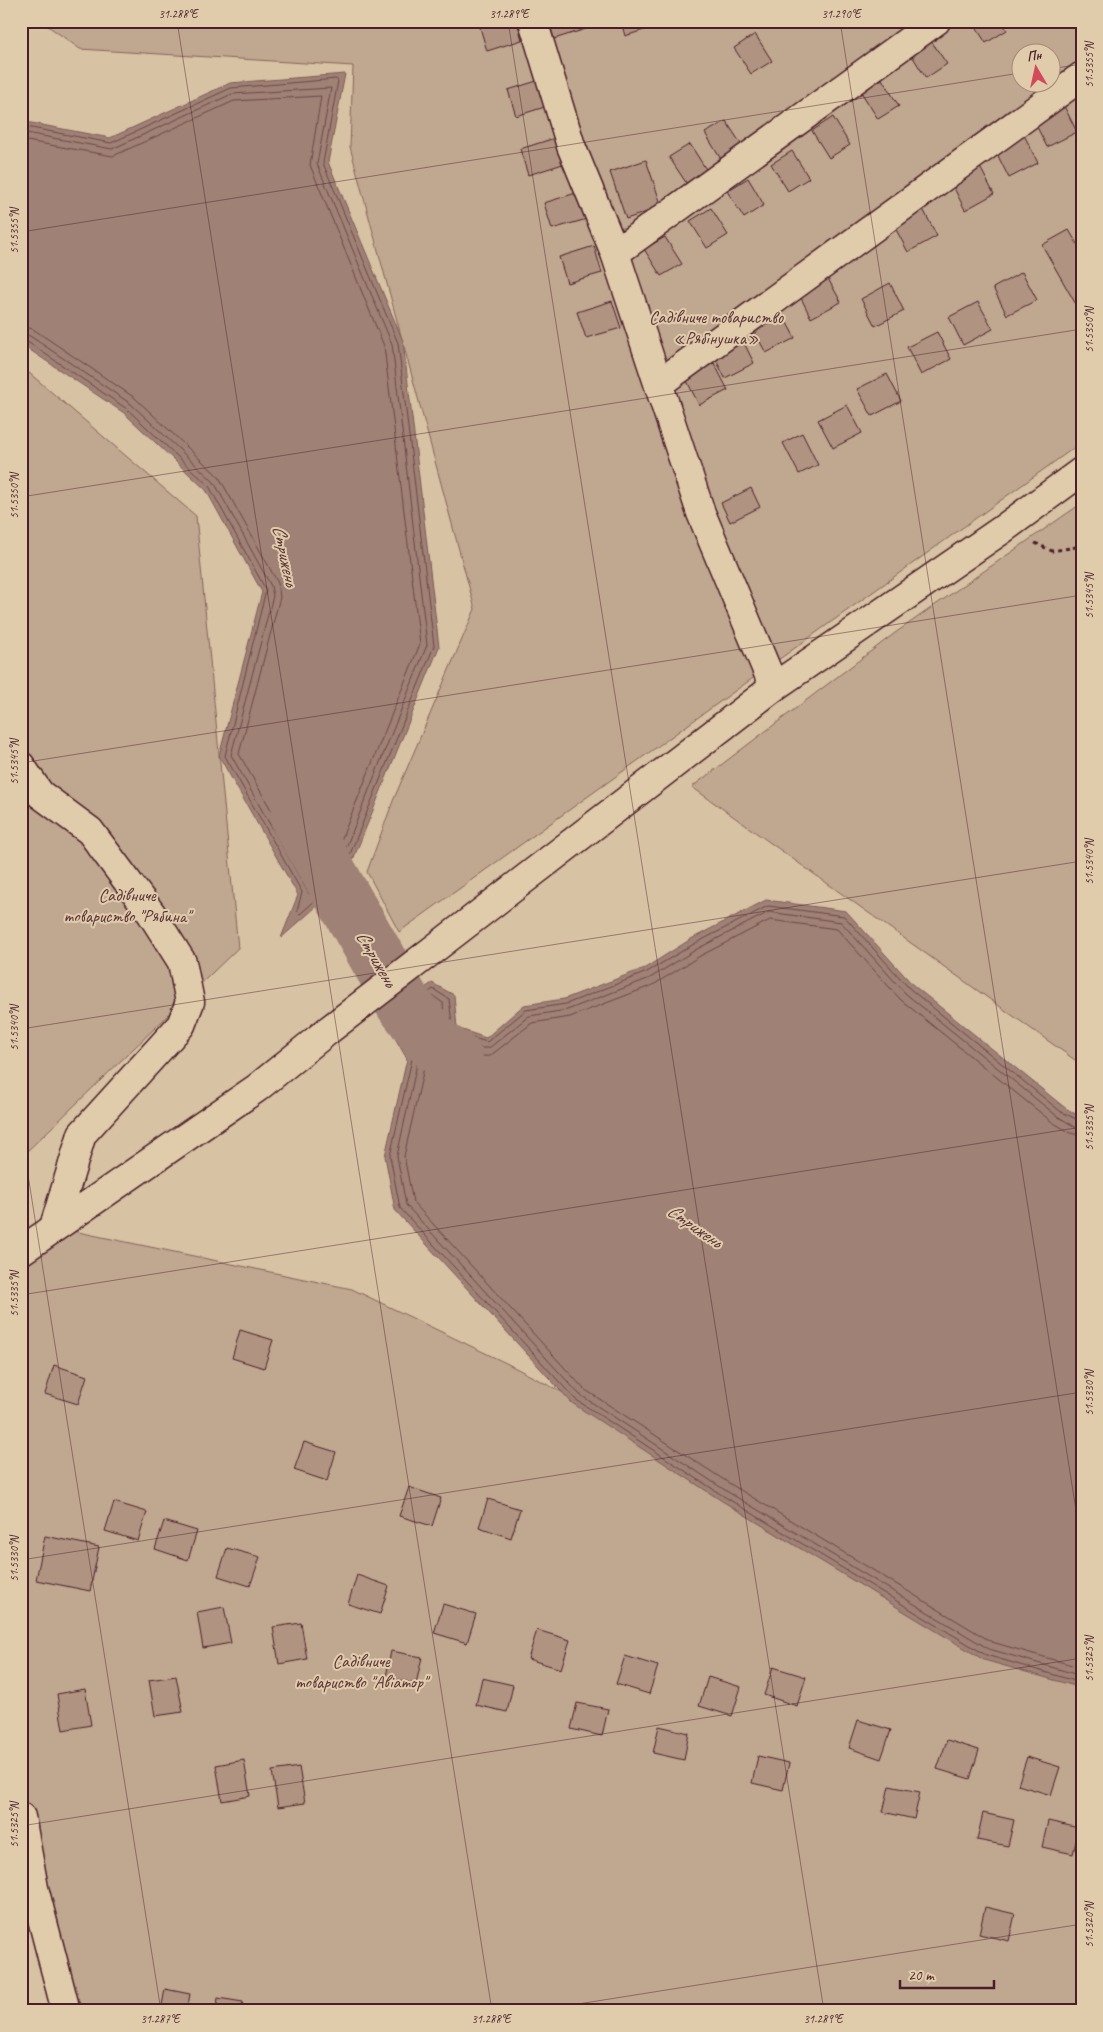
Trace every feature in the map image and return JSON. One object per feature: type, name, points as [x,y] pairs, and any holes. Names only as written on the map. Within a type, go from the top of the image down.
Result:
[{"type":"street","points":[[533,21],[571,146],[616,253],[701,513],[774,688]]},
{"type":"street","points":[[616,253],[936,21]]},
{"type":"street","points":[[660,383],[1082,76]]},
{"type":"street","points":[[21,1251],[258,1088],[330,1029],[774,688],[1003,529],[1082,471]]},
{"type":"street","points":[[21,766],[40,794],[90,831],[151,913],[182,962],[190,1002],[181,1025],[82,1134],[54,1227]]},
{"type":"street","points":[[21,1817],[28,1893],[66,2011]]},
{"type":"path","points":[[1003,529],[1052,551],[1082,546]]},
{"type":"green space","name":"Садівниче товариство «Рябінушка»","points":[[41,21],[1082,21],[1082,442],[399,932],[367,872],[393,801],[475,609],[350,147],[353,66],[80,49]]},
{"type":"green space","name":"Садівниче товариство \"Рябина\"","points":[[21,366],[196,516],[238,948],[21,1157]]},
{"type":"green space","points":[[1082,503],[1082,1065],[692,787],[895,633]]},
{"type":"green space","name":"Садівниче товариство \"Авіатор\"","points":[[54,1227],[352,1289],[506,1363],[971,1605],[1082,1633],[1082,2011],[66,2011],[21,1817],[21,1251]]},
{"type":"water","points":[[345,74],[328,162],[403,341],[439,647],[344,882],[281,938],[298,895],[219,756],[262,592],[206,490],[124,413],[21,344],[21,121],[110,138],[230,83]]},
{"type":"water","points":[[766,900],[846,911],[913,985],[1064,1107],[1082,1118],[1082,1688],[984,1660],[722,1501],[572,1403],[395,1210],[385,1156],[407,1059],[383,1017],[432,983],[454,995],[457,1028],[486,1038],[524,1005],[564,999],[645,968],[691,939]]},
{"type":"building","points":[[488,21],[517,21],[522,40],[487,51],[479,24]]},
{"type":"building","points":[[549,21],[587,21],[589,28],[554,39]]},
{"type":"building","points":[[621,21],[659,21],[660,25],[625,36]]},
{"type":"building","points":[[663,21],[680,21],[664,26]]},
{"type":"building","points":[[972,21],[1001,21],[1007,30],[986,43]]},
{"type":"building","points":[[755,34],[772,61],[751,74],[734,48]]},
{"type":"building","points":[[929,38],[947,64],[926,78],[909,51]]},
{"type":"building","points":[[543,79],[551,105],[516,116],[508,90]]},
{"type":"building","points":[[882,79],[899,106],[878,119],[861,92]]},
{"type":"building","points":[[1063,104],[1077,132],[1047,147],[1033,119]]},
{"type":"building","points":[[833,117],[850,145],[829,158],[812,131]]},
{"type":"building","points":[[726,121],[743,147],[722,161],[705,133]]},
{"type":"building","points":[[1024,135],[1038,163],[1009,178],[995,150]]},
{"type":"building","points":[[555,138],[563,164],[528,175],[520,149]]},
{"type":"building","points":[[690,144],[707,171],[687,184],[669,157]]},
{"type":"building","points":[[792,151],[809,178],[788,191],[771,164]]},
{"type":"building","points":[[646,160],[662,207],[626,219],[610,172]]},
{"type":"building","points":[[980,167],[994,194],[965,210],[951,182]]},
{"type":"building","points":[[748,178],[764,205],[744,218],[727,191]]},
{"type":"building","points":[[579,192],[587,219],[552,229],[544,203]]},
{"type":"building","points":[[711,208],[728,235],[707,248],[690,221]]},
{"type":"building","points":[[923,209],[937,236],[908,252],[893,224]]},
{"type":"building","points":[[1069,230],[1082,252],[1082,315],[1042,245]]},
{"type":"building","points":[[665,237],[682,264],[661,276],[644,249]]},
{"type":"building","points":[[594,246],[602,273],[567,283],[559,257]]},
{"type":"building","points":[[1022,272],[1037,300],[1007,315],[993,288]]},
{"type":"building","points":[[826,275],[841,302],[811,318],[797,290]]},
{"type":"building","points":[[890,283],[904,311],[875,326],[861,299]]},
{"type":"building","points":[[612,301],[621,328],[586,338],[577,312]]},
{"type":"building","points":[[978,302],[993,329],[963,345],[949,317]]},
{"type":"building","points":[[780,310],[795,338],[766,353],[751,325]]},
{"type":"building","points":[[937,332],[951,359],[921,375],[907,347]]},
{"type":"building","points":[[740,335],[754,363],[725,378],[711,350]]},
{"type":"building","points":[[714,363],[728,390],[699,405],[685,377]]},
{"type":"building","points":[[887,374],[901,401],[872,416],[857,389]]},
{"type":"building","points":[[847,405],[862,433],[833,448],[818,420]]},
{"type":"building","points":[[802,433],[818,465],[799,474],[783,443]]},
{"type":"building","points":[[751,488],[760,507],[730,522],[721,503]]},
{"type":"building","points":[[240,1330],[273,1340],[264,1368],[232,1358]]},
{"type":"building","points":[[54,1365],[87,1376],[78,1404],[45,1394]]},
{"type":"building","points":[[304,1442],[336,1452],[327,1481],[294,1470]]},
{"type":"building","points":[[409,1487],[441,1498],[432,1526],[399,1516]]},
{"type":"building","points":[[488,1499],[520,1509],[511,1538],[479,1527]]},
{"type":"building","points":[[114,1502],[147,1512],[138,1541],[105,1531]]},
{"type":"building","points":[[164,1521],[197,1531],[188,1560],[155,1549]]},
{"type":"building","points":[[45,1536],[99,1547],[90,1591],[36,1580]]},
{"type":"building","points":[[227,1548],[260,1557],[250,1586],[218,1576]]},
{"type":"building","points":[[357,1575],[389,1586],[380,1614],[348,1604]]},
{"type":"building","points":[[443,1604],[476,1614],[467,1643],[434,1633]]},
{"type":"building","points":[[224,1607],[231,1643],[203,1648],[197,1612]]},
{"type":"building","points":[[301,1623],[307,1659],[279,1664],[273,1627]]},
{"type":"building","points":[[537,1630],[570,1640],[561,1669],[528,1659]]},
{"type":"building","points":[[391,1651],[422,1657],[416,1684],[386,1677]]},
{"type":"building","points":[[625,1656],[658,1666],[649,1694],[616,1684]]},
{"type":"building","points":[[773,1667],[806,1677],[797,1706],[764,1695]]},
{"type":"building","points":[[176,1676],[183,1712],[155,1716],[149,1680]]},
{"type":"building","points":[[708,1677],[741,1687],[732,1716],[699,1706]]},
{"type":"building","points":[[482,1678],[513,1685],[507,1712],[476,1705]]},
{"type":"building","points":[[85,1689],[91,1725],[63,1730],[57,1694]]},
{"type":"building","points":[[577,1703],[608,1709],[602,1736],[571,1729]]},
{"type":"building","points":[[858,1720],[891,1730],[881,1759],[849,1748]]},
{"type":"building","points":[[659,1726],[689,1733],[684,1760],[653,1753]]},
{"type":"building","points":[[947,1740],[979,1750],[970,1779],[937,1769]]},
{"type":"building","points":[[758,1756],[789,1763],[783,1790],[752,1783]]},
{"type":"building","points":[[1027,1757],[1060,1767],[1051,1795],[1018,1785]]},
{"type":"building","points":[[244,1760],[250,1796],[222,1801],[216,1765]]},
{"type":"building","points":[[299,1767],[305,1803],[278,1807],[272,1771]]},
{"type":"building","points":[[889,1786],[920,1792],[914,1819],[883,1812]]},
{"type":"building","points":[[983,1813],[1014,1820],[1008,1846],[977,1840]]},
{"type":"building","points":[[1048,1821],[1079,1828],[1073,1854],[1042,1847]]},
{"type":"building","points":[[985,1907],[1015,1914],[1009,1941],[979,1934]]},
{"type":"building","points":[[165,1989],[190,1994],[187,2011],[161,2011]]},
{"type":"building","points":[[218,1998],[243,2002],[241,2011],[216,2011]]},
{"type":"waterway","name":"Стрижень","points":[[299,820],[403,1003],[436,1045],[455,1059]]}]
